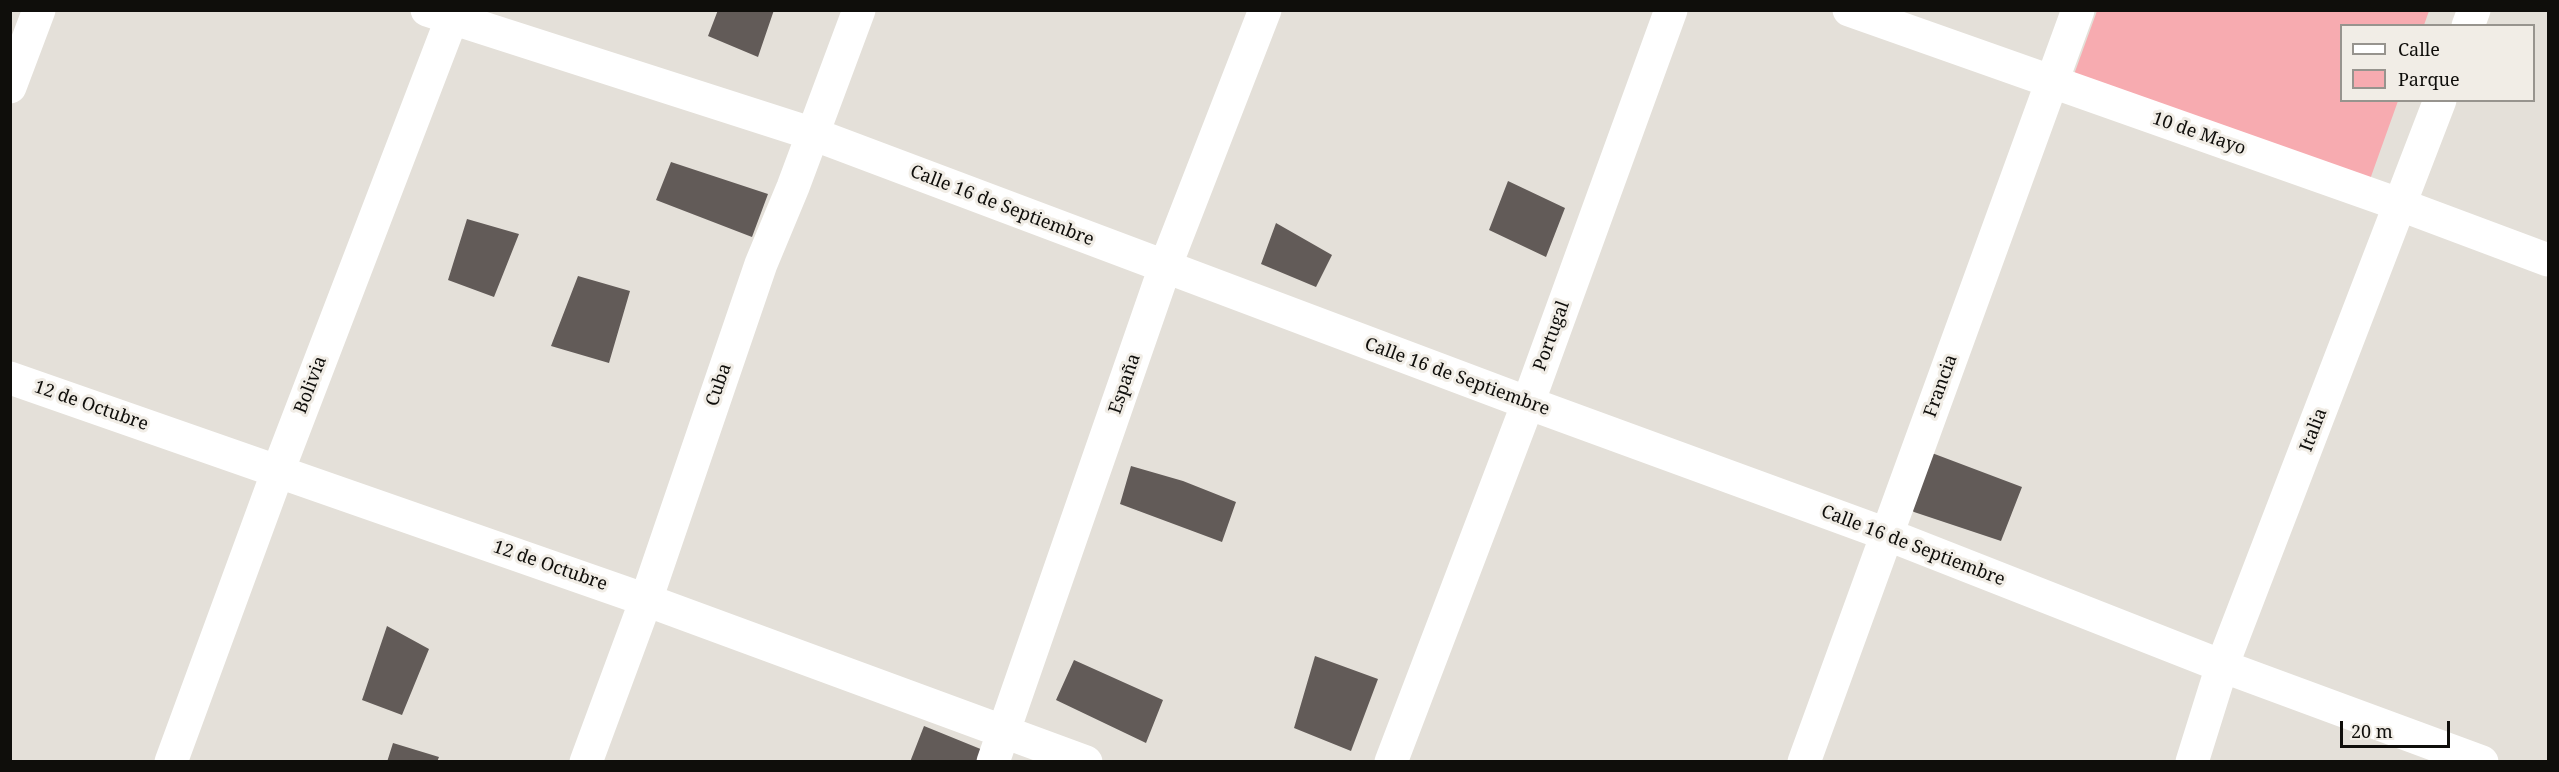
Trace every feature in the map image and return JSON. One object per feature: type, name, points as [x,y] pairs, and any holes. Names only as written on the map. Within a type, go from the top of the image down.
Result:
[{"type":"street","points":[[10,87],[39,10]]},
{"type":"street","name":"Cuba","points":[[586,762],[645,600],[761,264],[859,10]]},
{"type":"street","name":"España","points":[[993,762],[1165,267],[1265,10]]},
{"type":"street","name":"Portugal","points":[[1391,762],[1528,403],[1671,10]]},
{"type":"street","name":"10 de Mayo","points":[[1849,10],[2401,205],[2548,260]]},
{"type":"street","name":"Francia","points":[[1804,762],[2078,10]]},
{"type":"street","name":"Calle 16 de Septiembre","points":[[444,14],[813,134],[1528,403],[1886,534],[2222,666],[2482,762]]},
{"type":"street","name":"Bolivia","points":[[171,762],[444,14]]},
{"type":"street","name":"Italia","points":[[2192,762],[2222,666],[2439,102]]},
{"type":"street","name":"12 de Octubre","points":[[10,378],[645,600],[1086,762]]},
{"type":"green space","points":[[2097,11],[2429,11],[2424,24],[2340,24],[2340,102],[2398,102],[2368,185],[2072,80]]},
{"type":"building","points":[[718,10],[774,10],[758,57],[708,36]]},
{"type":"building","points":[[671,162],[768,194],[752,237],[656,200]]},
{"type":"building","points":[[1508,181],[1565,208],[1546,257],[1489,230]]},
{"type":"building","points":[[467,219],[519,234],[494,297],[448,280]]},
{"type":"building","points":[[1276,223],[1332,255],[1316,287],[1261,264]]},
{"type":"building","points":[[578,276],[630,291],[609,363],[551,346]]},
{"type":"building","points":[[1924,450],[2022,487],[2001,541],[1914,512],[1903,504]]},
{"type":"building","points":[[1131,466],[1183,481],[1236,502],[1222,542],[1120,504]]},
{"type":"building","points":[[387,626],[429,649],[402,715],[362,700]]},
{"type":"building","points":[[1315,656],[1378,679],[1351,751],[1294,728]]},
{"type":"building","points":[[1074,660],[1163,700],[1146,743],[1056,700]]},
{"type":"building","points":[[924,726],[983,750],[978,762],[910,762]]},
{"type":"building","points":[[393,743],[439,757],[437,762],[387,762]]}]
